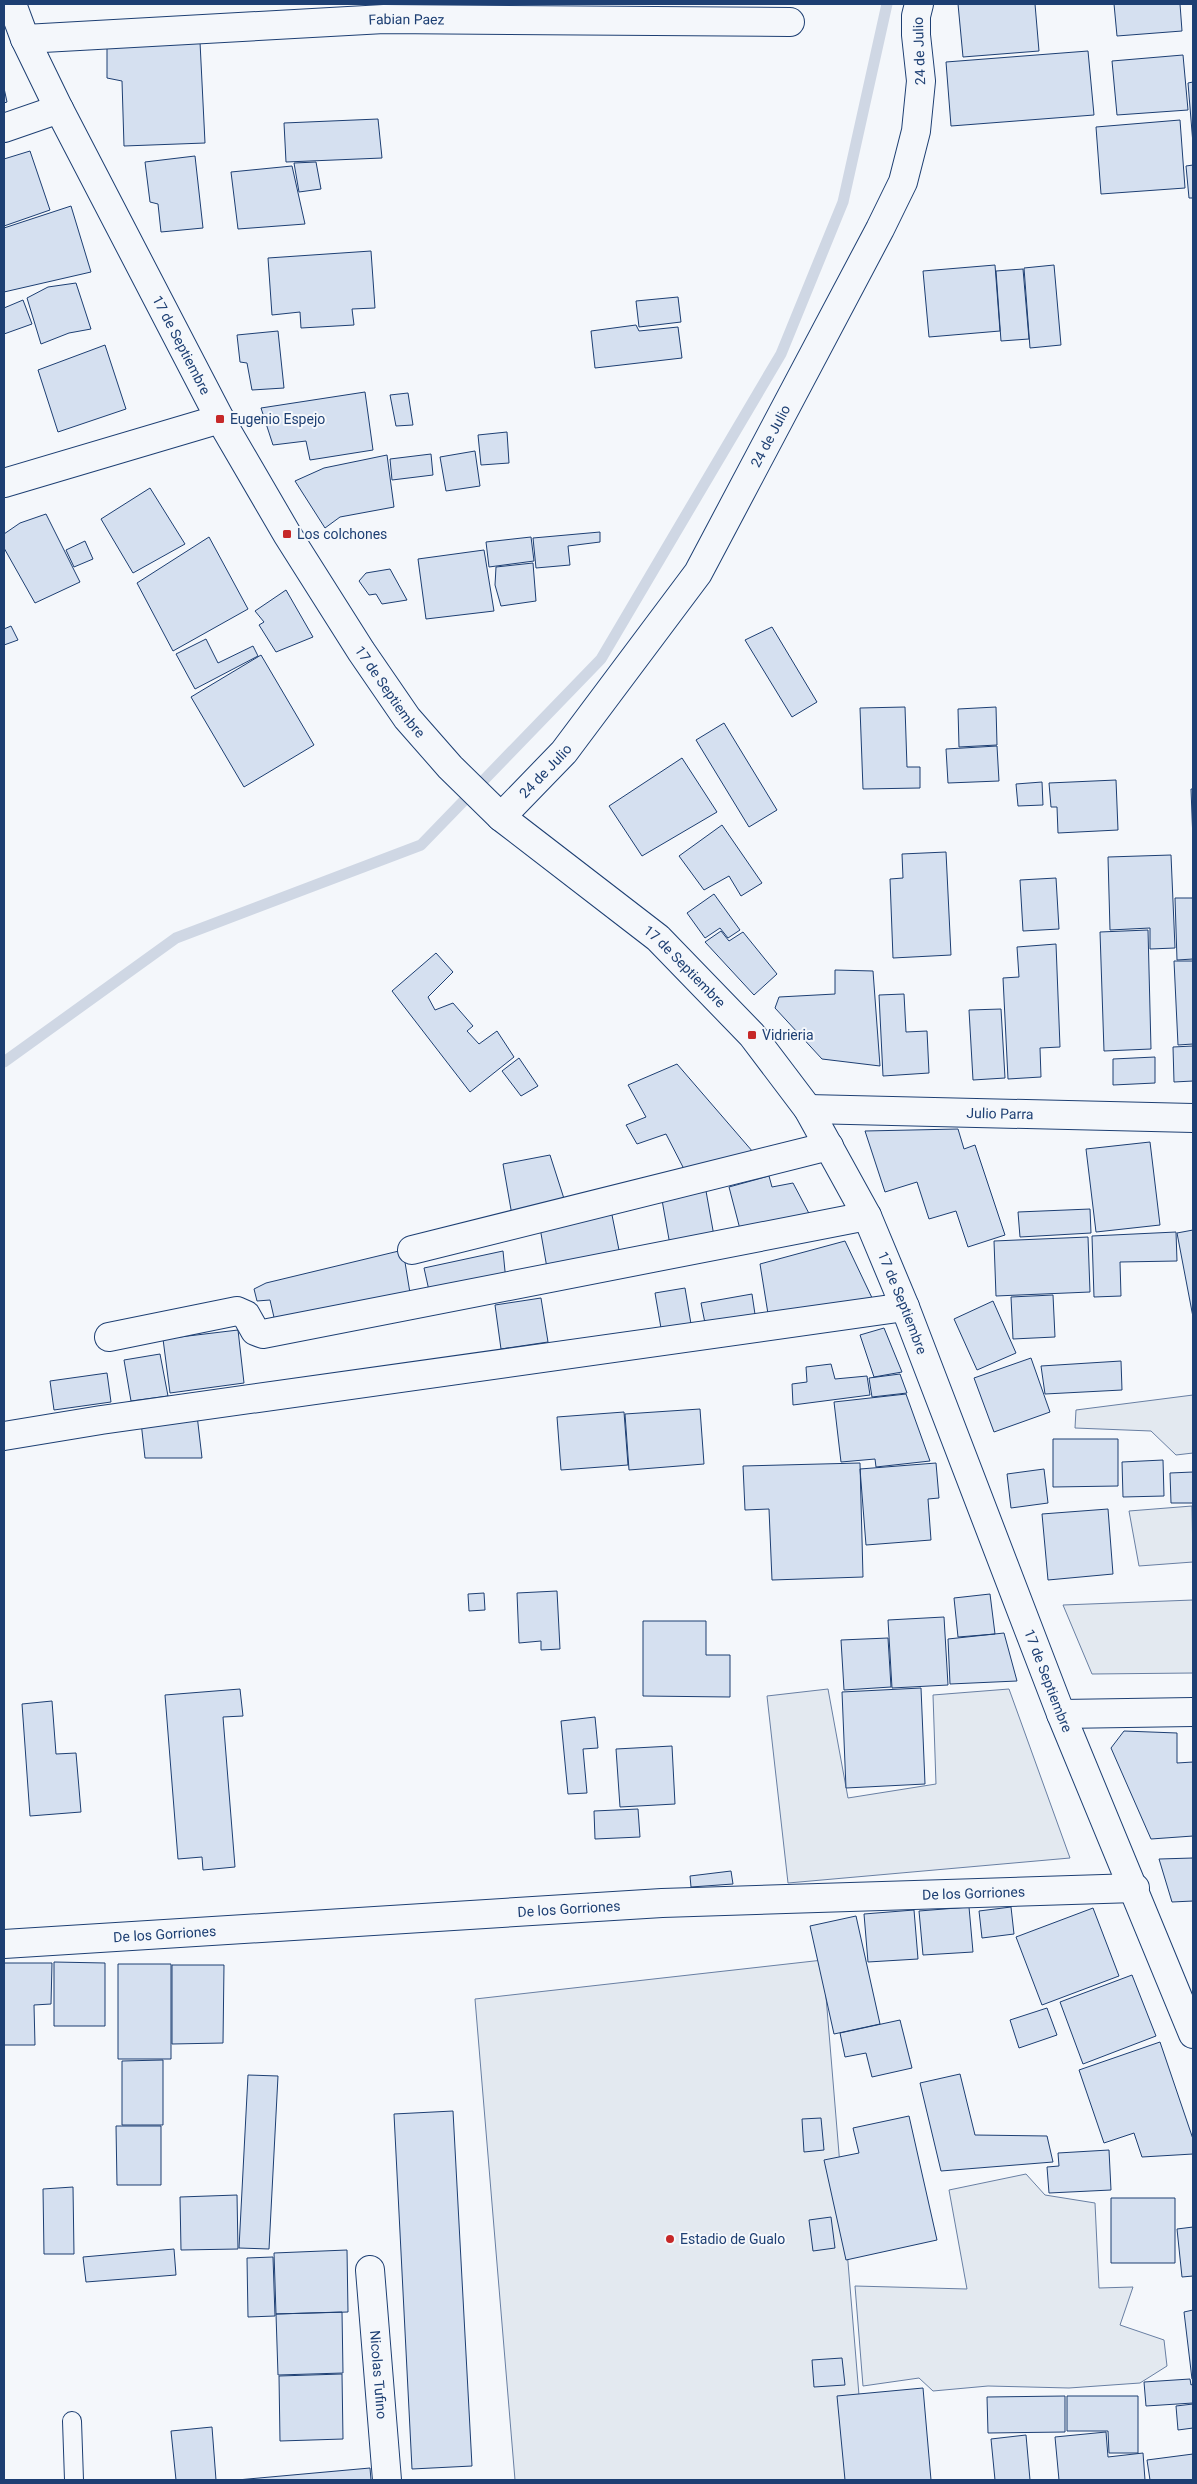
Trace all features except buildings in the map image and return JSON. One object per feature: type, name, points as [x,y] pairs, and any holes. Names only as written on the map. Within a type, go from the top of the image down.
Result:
[{"type":"street","name":"17 de Septiembre","points":[[12,4],[25,38],[60,109],[220,419],[288,534],[361,651],[407,718],[450,766],[501,817],[658,938],[752,1035],[808,1109],[867,1216],[905,1307],[1061,1714],[1135,1888],[1193,2034]]},
{"type":"street","name":"24 de Julio","points":[[501,817],[564,752],[698,573],[880,229],[903,182],[916,131],[921,81],[916,35],[916,16],[919,4]]},
{"type":"street","name":"Fabian Paez","points":[[25,38],[385,11],[790,22]]},
{"type":"street","points":[[4,128],[60,109]]},
{"type":"street","points":[[4,483],[220,419]]},
{"type":"street","name":"Julio Parra","points":[[808,1109],[1193,1118]]},
{"type":"street","points":[[412,1250],[829,1146]]},
{"type":"street","points":[[109,1337],[237,1311],[246,1315],[255,1332],[263,1334],[867,1216]]},
{"type":"street","points":[[4,1436],[101,1420],[905,1307]]},
{"type":"street","points":[[1061,1714],[1193,1712]]},
{"type":"street","name":"De los Gorriones","points":[[4,1944],[662,1903],[1135,1888]]},
{"type":"street","name":"Nicolas Tufino","points":[[370,2270],[387,2480]]},
{"type":"lane","points":[[72,2421],[74,2480]]},
{"type":"shaded area","points":[[1193,1395],[1193,1453],[1176,1455],[1151,1431],[1075,1428],[1076,1410]]},
{"type":"shaded area","points":[[1192,1506],[1193,1562],[1139,1566],[1129,1511]]},
{"type":"shaded area","points":[[1193,1600],[1193,1673],[1092,1674],[1063,1605]]},
{"type":"shaded area","points":[[828,1689],[848,1798],[936,1784],[933,1695],[1009,1689],[1070,1858],[788,1883],[767,1696]]},
{"type":"shaded area","name":"Estadio de Gualo","points":[[823,1960],[866,2480],[515,2480],[475,1999]]},
{"type":"shaded area","points":[[1026,2174],[1045,2195],[1095,2203],[1099,2288],[1133,2287],[1120,2325],[1164,2340],[1167,2366],[1140,2383],[1069,2388],[988,2386],[933,2391],[919,2378],[863,2386],[855,2286],[967,2289],[949,2190]]},
{"type":"waterway","points":[[4,1062],[176,938],[421,845],[601,659],[781,354],[843,202],[887,4]]},
{"type":"place","name":"Eugenio Espejo","points":[[220,419]]},
{"type":"place","name":"Los colchones","points":[[287,534]]},
{"type":"place","name":"Vidrieria","points":[[752,1035]]},
{"type":"place","name":"Estadio de Gualo","points":[[670,2239]]}]
